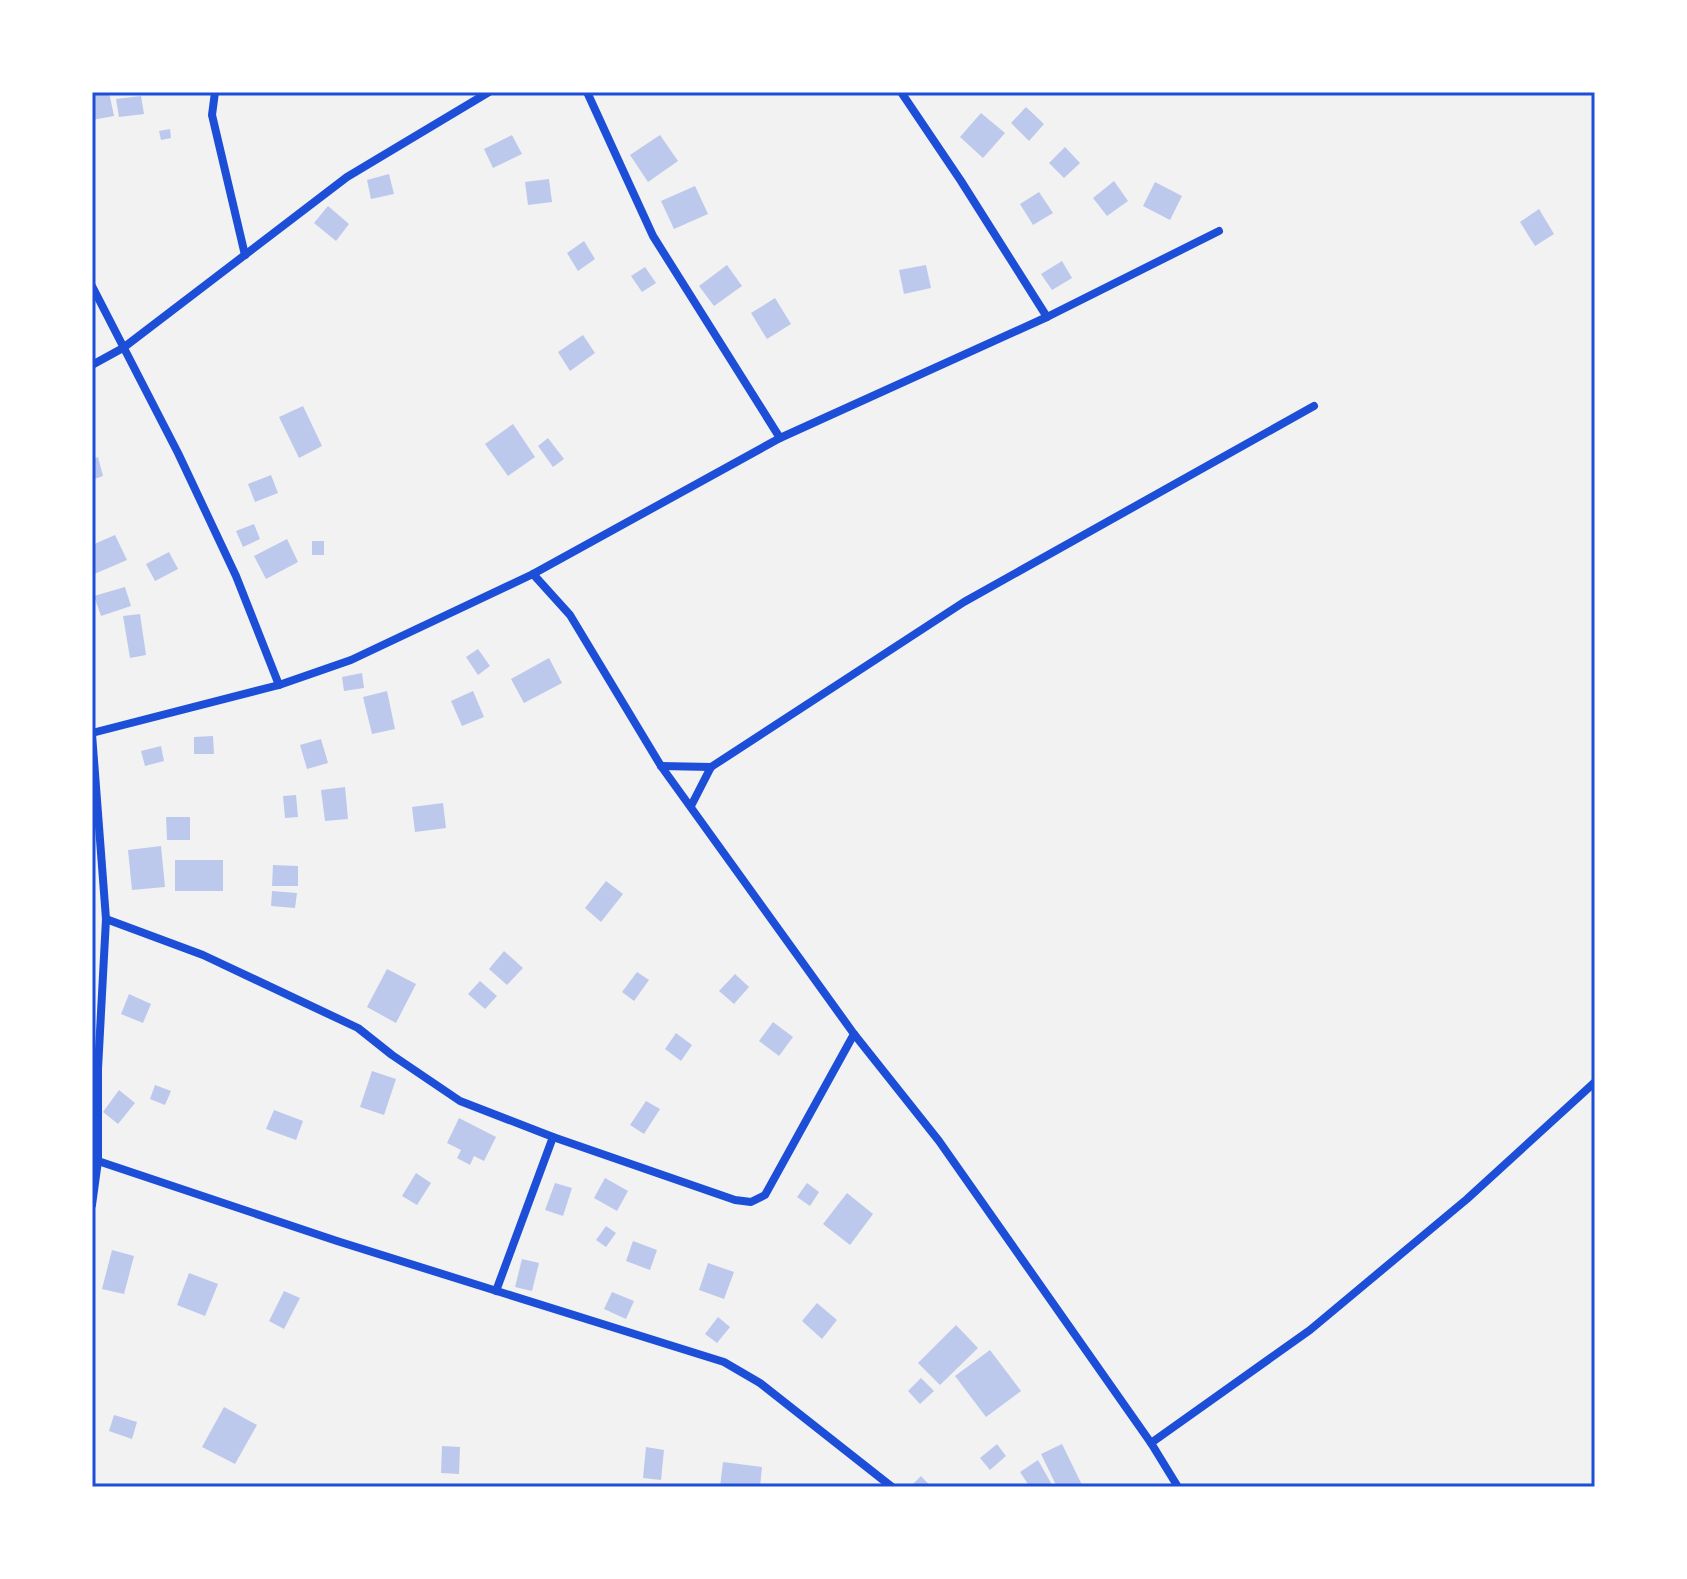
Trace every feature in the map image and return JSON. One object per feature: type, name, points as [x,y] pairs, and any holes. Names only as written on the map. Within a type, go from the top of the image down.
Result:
[{"type":"street","points":[[215,92],[212,115],[245,255]]},
{"type":"street","points":[[92,365],[123,348],[347,177],[489,92]]},
{"type":"street","points":[[587,92],[653,236],[780,438]]},
{"type":"street","points":[[901,92],[1047,317]]},
{"type":"street","points":[[92,1205],[98,1161],[95,1070],[106,919],[92,734],[279,685],[351,660],[533,574],[780,438],[1047,317],[1219,231]]},
{"type":"street","points":[[92,286],[178,453],[236,576],[279,685]]},
{"type":"street","points":[[691,806],[711,767],[964,602],[1314,406]]},
{"type":"street","points":[[533,574],[570,615],[661,766],[854,1034],[939,1141],[1151,1443],[1178,1487]]},
{"type":"street","points":[[661,766],[711,767]]},
{"type":"street","points":[[106,919],[203,955],[358,1028],[460,1101],[735,1200],[751,1202],[765,1195],[854,1034]]},
{"type":"street","points":[[1151,1443],[1310,1330],[1467,1199],[1595,1082]]},
{"type":"street","points":[[496,1291],[553,1137]]},
{"type":"street","points":[[98,1161],[724,1362],[743,1372],[892,1487]]},
{"type":"building","points":[[109,92],[114,116],[92,120],[92,93]]},
{"type":"building","points":[[141,96],[144,114],[119,117],[116,99]]},
{"type":"building","points":[[1026,107],[1044,124],[1029,141],[1011,123]]},
{"type":"building","points":[[981,113],[1005,133],[983,158],[960,137]]},
{"type":"building","points":[[170,129],[171,138],[161,140],[159,131]]},
{"type":"building","points":[[512,135],[522,154],[493,168],[484,149]]},
{"type":"building","points":[[660,135],[678,161],[648,182],[630,155]]},
{"type":"building","points":[[1065,147],[1080,163],[1064,178],[1049,163]]},
{"type":"building","points":[[389,174],[394,194],[371,199],[367,180]]},
{"type":"building","points":[[549,179],[552,202],[528,205],[525,182]]},
{"type":"building","points":[[1114,181],[1128,201],[1107,216],[1093,198]]},
{"type":"building","points":[[1155,182],[1182,196],[1170,220],[1143,206]]},
{"type":"building","points":[[695,186],[708,214],[674,229],[661,201]]},
{"type":"building","points":[[1039,192],[1053,213],[1033,225],[1020,204]]},
{"type":"building","points":[[328,206],[349,224],[336,241],[314,223]]},
{"type":"building","points":[[1539,209],[1554,234],[1535,246],[1520,222]]},
{"type":"building","points":[[584,241],[595,259],[578,271],[567,253]]},
{"type":"building","points":[[1062,261],[1072,278],[1052,290],[1041,274]]},
{"type":"building","points":[[727,265],[742,286],[714,306],[699,286]]},
{"type":"building","points":[[926,265],[931,288],[904,294],[899,270]]},
{"type":"building","points":[[645,267],[656,283],[642,292],[631,276]]},
{"type":"building","points":[[775,298],[791,324],[767,339],[751,313]]},
{"type":"building","points":[[583,335],[595,353],[570,371],[558,352]]},
{"type":"building","points":[[303,406],[322,446],[299,458],[279,417]]},
{"type":"building","points":[[513,424],[535,457],[508,476],[485,444]]},
{"type":"building","points":[[548,438],[564,459],[553,467],[538,446]]},
{"type":"building","points":[[98,457],[103,476],[92,480],[92,459]]},
{"type":"building","points":[[271,475],[278,493],[255,502],[248,484]]},
{"type":"building","points":[[254,524],[260,539],[243,547],[236,531]]},
{"type":"building","points":[[115,535],[127,560],[92,575],[92,545]]},
{"type":"building","points":[[287,539],[298,562],[266,579],[254,556]]},
{"type":"building","points":[[312,541],[324,541],[324,555],[312,555]]},
{"type":"building","points":[[169,552],[178,569],[155,581],[146,564]]},
{"type":"building","points":[[125,587],[131,606],[101,616],[94,596]]},
{"type":"building","points":[[140,614],[146,655],[130,658],[123,616]]},
{"type":"building","points":[[478,649],[490,666],[478,675],[466,657]]},
{"type":"building","points":[[549,658],[562,683],[524,703],[511,679]]},
{"type":"building","points":[[362,673],[364,688],[344,691],[342,677]]},
{"type":"building","points":[[387,691],[395,729],[372,734],[363,697]]},
{"type":"building","points":[[473,691],[484,717],[462,726],[451,701]]},
{"type":"building","points":[[213,736],[214,754],[194,754],[194,737]]},
{"type":"building","points":[[321,739],[328,763],[307,769],[300,745]]},
{"type":"building","points":[[161,746],[164,761],[145,766],[141,751]]},
{"type":"building","points":[[345,787],[348,819],[325,821],[321,790]]},
{"type":"building","points":[[296,795],[298,817],[285,818],[283,796]]},
{"type":"building","points":[[443,803],[446,828],[415,832],[412,807]]},
{"type":"building","points":[[166,817],[190,817],[190,840],[167,840]]},
{"type":"building","points":[[161,846],[165,887],[132,890],[128,850]]},
{"type":"building","points":[[175,860],[223,860],[223,891],[175,891]]},
{"type":"building","points":[[273,865],[298,866],[298,886],[272,886]]},
{"type":"building","points":[[606,881],[623,894],[601,922],[585,908]]},
{"type":"building","points":[[272,891],[297,893],[295,908],[271,906]]},
{"type":"building","points":[[504,951],[523,968],[507,985],[489,969]]},
{"type":"building","points":[[387,969],[416,984],[396,1023],[367,1007]]},
{"type":"building","points":[[637,972],[649,980],[634,1001],[622,992]]},
{"type":"building","points":[[735,974],[749,987],[734,1004],[719,991]]},
{"type":"building","points":[[480,981],[497,996],[485,1009],[468,994]]},
{"type":"building","points":[[129,994],[151,1004],[143,1023],[121,1014]]},
{"type":"building","points":[[773,1022],[793,1037],[779,1056],[759,1041]]},
{"type":"building","points":[[676,1033],[692,1045],[681,1061],[665,1049]]},
{"type":"building","points":[[372,1071],[396,1079],[384,1115],[360,1107]]},
{"type":"building","points":[[155,1085],[171,1091],[165,1105],[150,1099]]},
{"type":"building","points":[[119,1090],[135,1103],[118,1124],[103,1112]]},
{"type":"building","points":[[646,1101],[660,1109],[644,1134],[630,1125]]},
{"type":"building","points":[[274,1110],[303,1121],[296,1140],[266,1129]]},
{"type":"building","points":[[459,1118],[496,1137],[484,1161],[474,1156],[470,1165],[457,1158],[461,1150],[447,1143]]},
{"type":"building","points":[[416,1173],[431,1183],[417,1205],[402,1196]]},
{"type":"building","points":[[605,1178],[628,1191],[617,1211],[594,1198]]},
{"type":"building","points":[[555,1183],[572,1188],[563,1216],[545,1210]]},
{"type":"building","points":[[807,1183],[819,1192],[810,1206],[797,1197]]},
{"type":"building","points":[[847,1193],[873,1214],[850,1245],[823,1224]]},
{"type":"building","points":[[606,1226],[616,1233],[606,1247],[596,1240]]},
{"type":"building","points":[[633,1241],[657,1250],[650,1270],[626,1261]]},
{"type":"building","points":[[112,1250],[134,1256],[124,1294],[102,1289]]},
{"type":"building","points":[[522,1259],[539,1263],[532,1291],[515,1287]]},
{"type":"building","points":[[708,1263],[734,1272],[724,1299],[699,1290]]},
{"type":"building","points":[[189,1273],[218,1284],[205,1316],[177,1305]]},
{"type":"building","points":[[284,1291],[300,1298],[284,1329],[269,1321]]},
{"type":"building","points":[[612,1292],[634,1301],[626,1319],[604,1309]]},
{"type":"building","points":[[817,1303],[837,1320],[822,1339],[802,1321]]},
{"type":"building","points":[[718,1317],[730,1327],[717,1343],[705,1334]]},
{"type":"building","points":[[956,1325],[978,1348],[940,1385],[918,1363]]},
{"type":"building","points":[[990,1350],[1021,1391],[986,1417],[955,1376]]},
{"type":"building","points":[[921,1378],[934,1391],[920,1404],[908,1391]]},
{"type":"building","points":[[224,1407],[257,1425],[235,1464],[202,1447]]},
{"type":"building","points":[[114,1415],[137,1422],[132,1439],[109,1431]]},
{"type":"building","points":[[997,1444],[1006,1456],[990,1470],[980,1458]]},
{"type":"building","points":[[1062,1444],[1082,1485],[1079,1487],[1057,1487],[1041,1454]]},
{"type":"building","points":[[442,1446],[460,1447],[459,1474],[441,1473]]},
{"type":"building","points":[[646,1447],[664,1450],[661,1480],[643,1478]]},
{"type":"building","points":[[1038,1460],[1051,1483],[1045,1487],[1030,1487],[1020,1472]]},
{"type":"building","points":[[723,1462],[762,1467],[760,1487],[720,1487]]},
{"type":"building","points":[[921,1476],[931,1487],[910,1487]]}]
